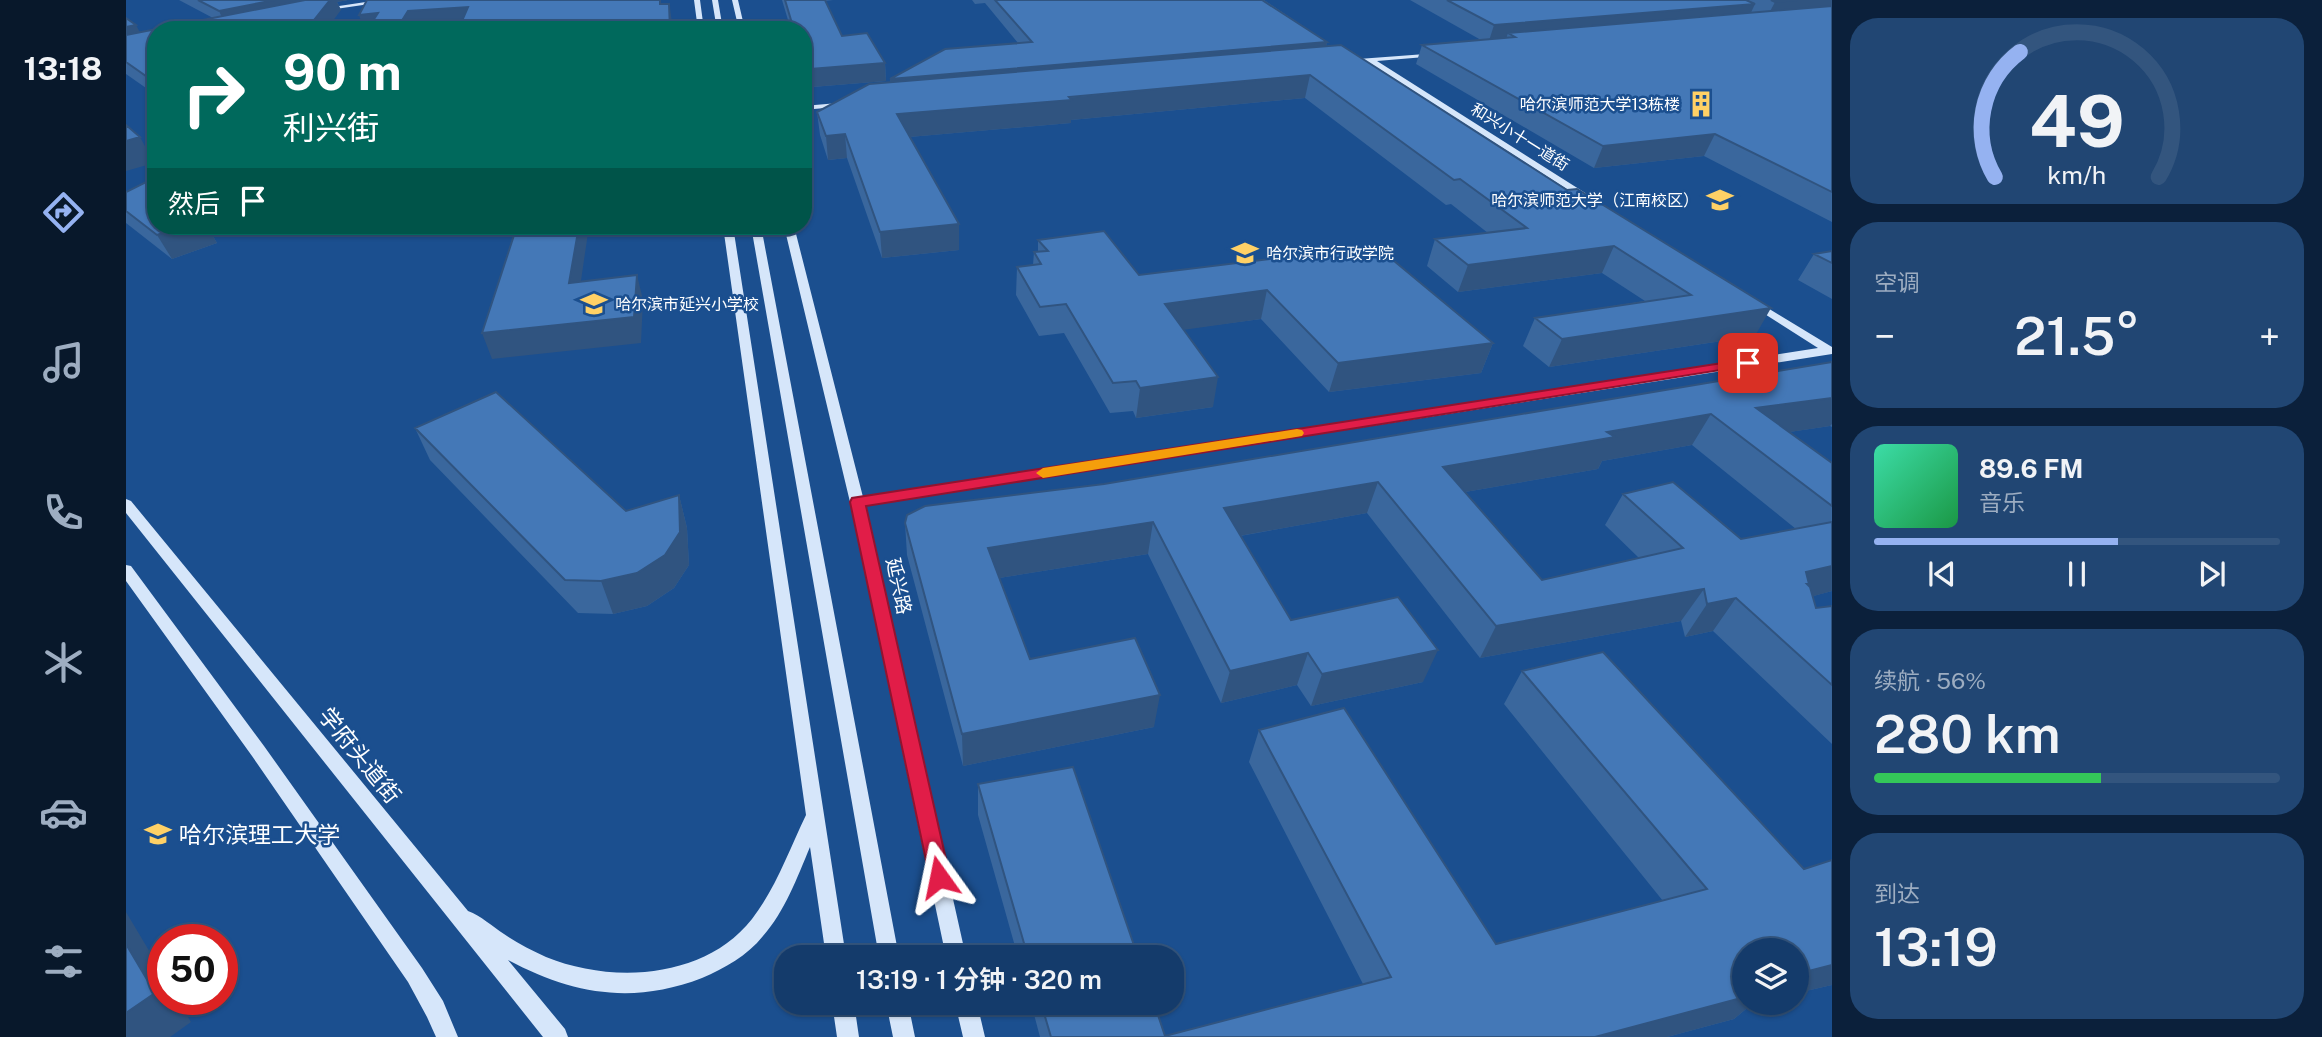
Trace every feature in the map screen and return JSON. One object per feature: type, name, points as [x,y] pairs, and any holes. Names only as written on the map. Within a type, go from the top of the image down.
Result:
[{"type":"main road","points":[[309,11],[394,0]]},
{"type":"main road","points":[[697,0],[700,21]]},
{"type":"main road","points":[[715,0],[718,21]]},
{"type":"main road","points":[[735,0],[740,21]]},
{"type":"main road","points":[[1342,62],[1452,53]]},
{"type":"main road","name":"和兴小十一道街","points":[[1370,60],[1593,201]]},
{"type":"main road","points":[[812,107],[859,103]]},
{"type":"main road","points":[[729,235],[834,945]]},
{"type":"main road","points":[[758,235],[887,945]]},
{"type":"main road","name":"延兴路","points":[[791,235],[858,502],[954,945]]},
{"type":"main road","points":[[1746,298],[1830,351]]},
{"type":"main road","points":[[858,502],[1830,351]]},
{"type":"main road","name":"学府头道街","points":[[126,504],[557,1037]]},
{"type":"main road","points":[[126,570],[258,751],[407,964],[435,1009],[447,1037]]},
{"type":"main road","points":[[456,913],[524,958],[569,975],[622,984],[676,976],[712,962],[746,940],[769,910],[815,815]]},
{"type":"main road","points":[[845,1015],[848,1037]]},
{"type":"main road","points":[[900,1015],[904,1037]]},
{"type":"main road","points":[[969,1015],[974,1037]]},
{"type":"building","points":[[198,0],[275,0],[219,11]]},
{"type":"building","points":[[305,0],[330,0],[313,21],[198,21]]},
{"type":"building","points":[[367,0],[660,0],[660,4],[669,4],[670,21],[462,21],[468,7],[408,11],[402,21],[373,21],[378,13],[359,15]]},
{"type":"building","points":[[785,0],[825,0],[842,36],[867,33],[885,63],[812,69],[812,21],[791,21]]},
{"type":"building","points":[[995,0],[1262,0],[1327,42],[890,79],[945,49],[1032,42]]},
{"type":"building","points":[[1447,0],[1746,0],[1755,4],[1494,25]]},
{"type":"building","points":[[1832,6],[1832,192],[1715,134],[1603,146],[1422,45],[1515,37],[1508,33]]},
{"type":"building","points":[[126,18],[136,25],[126,27]]},
{"type":"building","points":[[147,31],[147,77],[126,62],[126,35]]},
{"type":"building","points":[[1341,45],[1567,190],[1577,189],[1771,308],[1562,339],[1535,318],[1691,295],[1614,246],[1468,265],[1435,239],[1527,228],[1460,179],[1454,180],[1310,75],[1069,97],[1072,100],[897,114],[959,224],[880,232],[845,134],[826,136],[817,112],[869,84]]},
{"type":"building","points":[[126,125],[140,137],[126,141]]},
{"type":"building","points":[[147,182],[147,227],[126,211],[126,192]]},
{"type":"building","points":[[1104,231],[1139,275],[1376,246],[1493,343],[1338,363],[1267,290],[1165,304],[1218,377],[1140,388],[1136,381],[1113,383],[1066,304],[1040,307],[1017,267],[1041,264],[1034,252],[1048,251],[1038,240]]},
{"type":"building","points":[[514,235],[577,235],[569,283],[637,275],[634,317],[482,333]]},
{"type":"building","points":[[1832,251],[1832,263],[1814,254]]},
{"type":"building","points":[[1832,362],[1832,398],[1756,408],[1832,463],[1832,506],[1711,414],[1607,432],[1615,437],[1443,467],[1542,580],[1683,548],[1623,494],[1673,482],[1741,539],[1832,522],[1832,566],[1806,572],[1807,584],[1816,608],[1832,606],[1832,685],[1736,598],[1707,604],[1704,589],[1496,626],[1378,482],[1224,508],[1291,620],[1398,597],[1438,650],[1322,674],[1308,653],[1230,671],[1153,522],[988,548],[1030,659],[1135,638],[1160,695],[962,734],[905,523],[907,515],[925,506],[1104,484]]},
{"type":"building","points":[[496,392],[626,511],[679,495],[680,532],[665,555],[637,573],[601,581],[565,580],[415,428]]},
{"type":"building","points":[[1603,652],[1804,869],[1832,860],[1832,965],[1809,971],[1809,938],[1732,938],[1732,1000],[1595,1037],[1051,1037],[1045,1015],[1158,1015],[1165,1036],[1391,977],[1259,730],[1344,708],[1496,944],[1707,889],[1522,671]]},
{"type":"building","points":[[1073,767],[1134,945],[1025,945],[978,784]]},
{"type":"building","points":[[126,944],[147,979],[147,999],[126,1013]]},
{"type":"slow traffic","points":[[1043,473],[1297,433]]},
{"type":"place","name":"哈尔滨师范大学13栋楼","points":[[1701,104]]},
{"type":"place","name":"哈尔滨师范大学（江南校区）","points":[[1720,200]]},
{"type":"place","name":"哈尔滨市行政学院","points":[[1245,253]]},
{"type":"place","name":"哈尔滨市延兴小学校","points":[[594,304]]},
{"type":"place","name":"哈尔滨理工大学","points":[[158,834]]},
{"type":"route","points":[[939,877],[858,502],[1748,363]]}]
